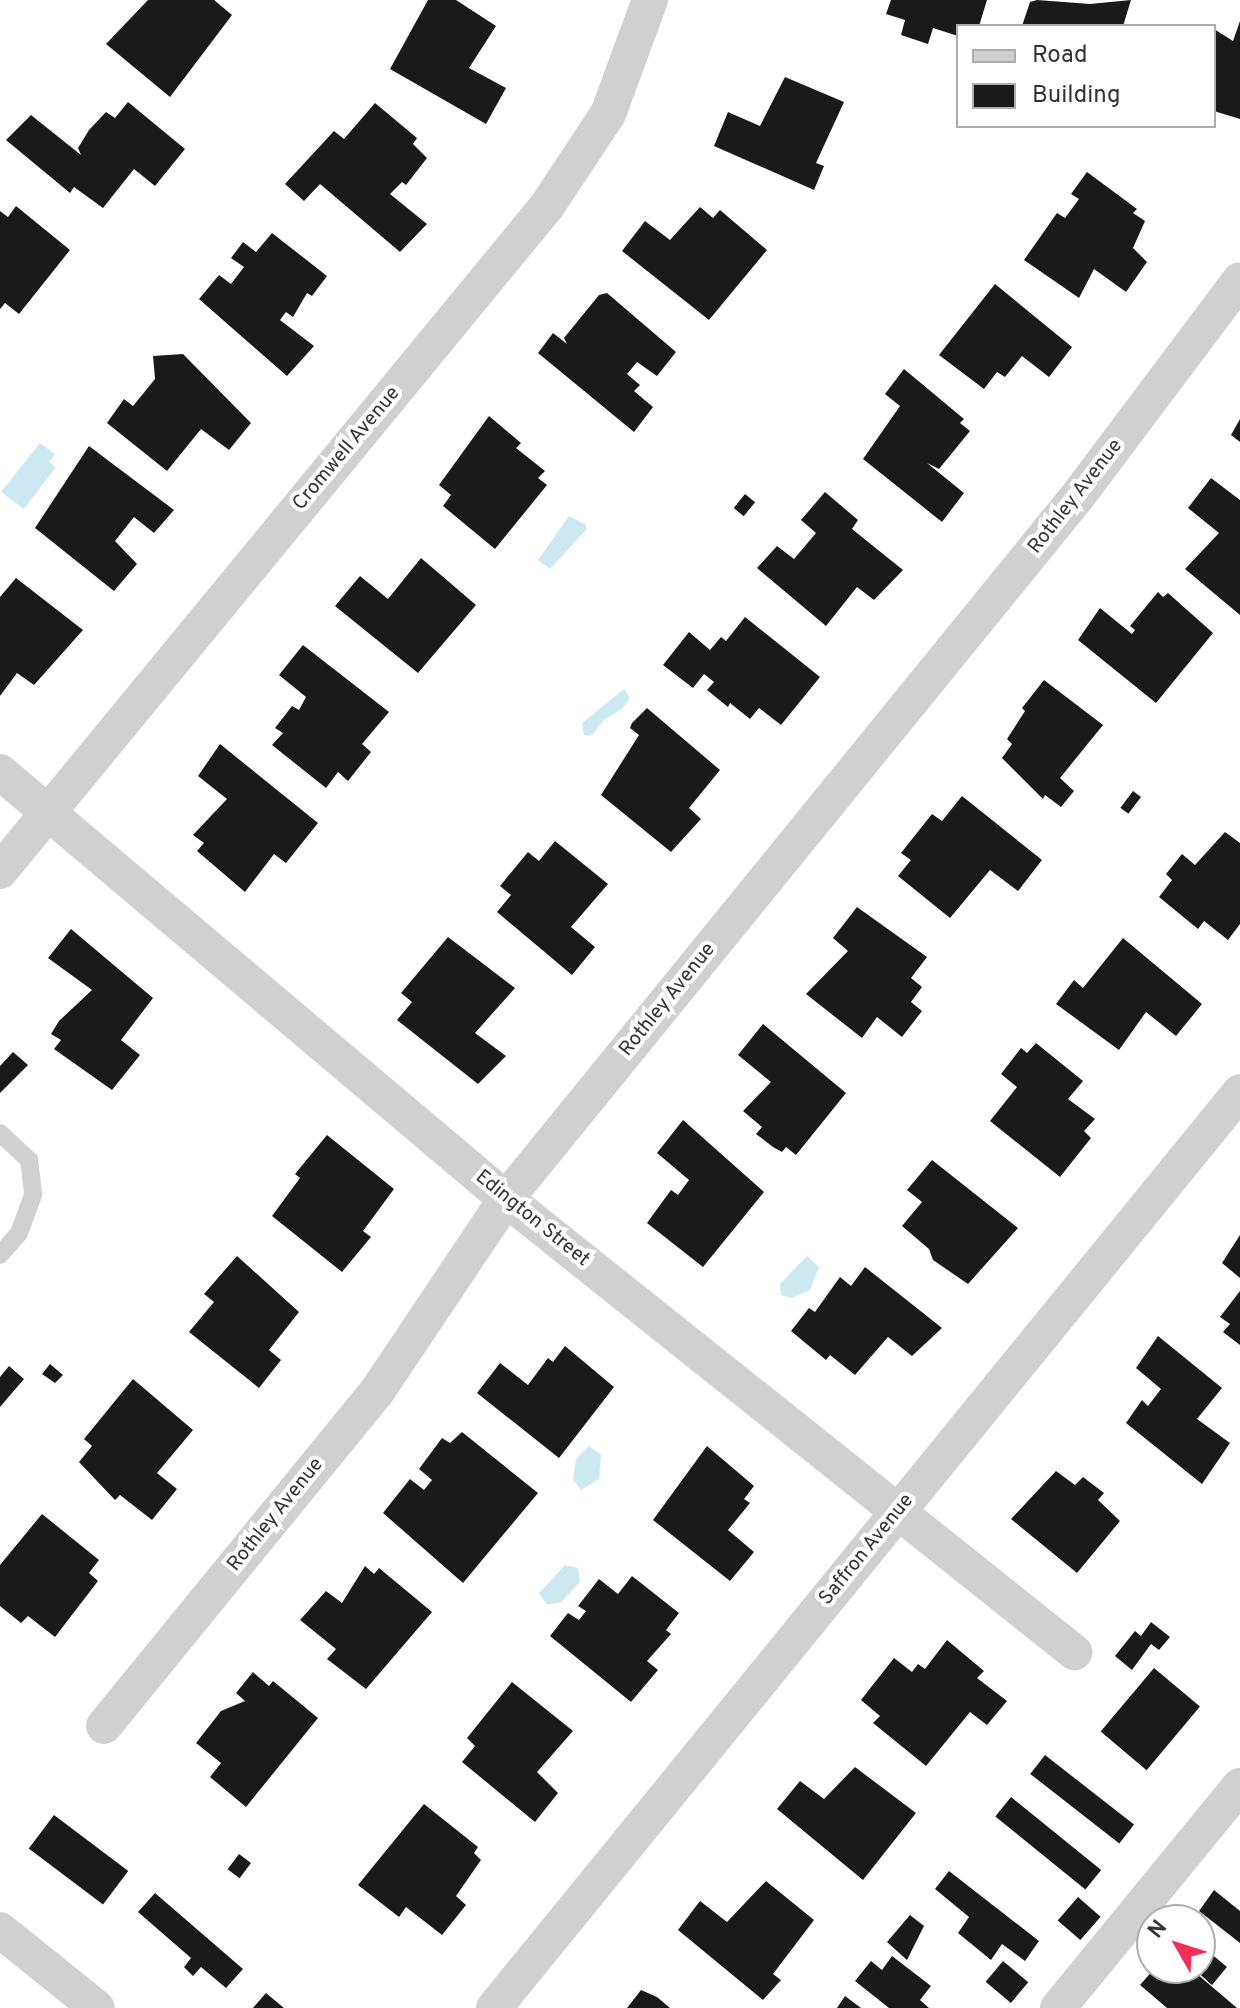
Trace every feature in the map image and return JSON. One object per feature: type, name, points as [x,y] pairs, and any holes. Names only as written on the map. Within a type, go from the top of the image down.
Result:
[{"type":"street","name":"Cromwell Avenue","points":[[0,871],[547,206],[608,114],[650,0]]},
{"type":"street","name":"Rothley Avenue","points":[[104,1726],[376,1393],[506,1199],[1077,497],[1240,280]]},
{"type":"street","name":"Edington Street","points":[[0,772],[506,1199],[897,1514],[1074,1652]]},
{"type":"street","name":"Saffron Avenue","points":[[494,2008],[1240,1092]]},
{"type":"street","points":[[1058,2008],[1240,1786]]},
{"type":"street","points":[[0,1930],[97,2008]]},
{"type":"lane","points":[[0,1133],[29,1160],[33,1195],[19,1233],[0,1255]]},
{"type":"water","points":[[40,443],[55,454],[49,462],[56,467],[24,509],[1,492]]},
{"type":"water","points":[[569,516],[586,525],[586,530],[550,569],[538,560]]},
{"type":"water","points":[[624,689],[630,698],[622,709],[604,720],[591,736],[584,735],[582,723]]},
{"type":"water","points":[[807,1256],[819,1267],[810,1290],[791,1298],[781,1295],[780,1284]]},
{"type":"water","points":[[589,1446],[601,1455],[599,1479],[581,1490],[573,1479],[576,1459]]},
{"type":"water","points":[[565,1565],[578,1568],[580,1582],[561,1602],[547,1605],[539,1593]]},
{"type":"building","points":[[148,0],[214,0],[232,15],[170,97],[106,44]]},
{"type":"building","points":[[428,0],[456,0],[496,26],[469,68],[506,88],[486,124],[390,69]]},
{"type":"building","points":[[891,0],[987,0],[980,24],[956,24],[956,35],[933,28],[928,44],[901,35],[905,20],[886,14]]},
{"type":"building","points":[[1131,0],[1124,24],[1023,24],[1030,2],[1090,4]]},
{"type":"building","points":[[1240,21],[1240,119],[1216,112],[1216,30],[1233,41]]},
{"type":"building","points":[[785,77],[844,102],[816,163],[824,166],[814,190],[714,146],[728,112],[760,126]]},
{"type":"building","points":[[128,102],[185,149],[155,186],[134,169],[103,208],[74,187],[70,193],[6,140],[31,115],[81,155],[78,148],[89,130],[106,112],[115,118]]},
{"type":"building","points":[[375,103],[417,138],[413,144],[427,158],[406,185],[402,182],[390,194],[427,224],[400,252],[320,184],[304,201],[285,184],[334,131],[344,139]]},
{"type":"building","points":[[1087,172],[1137,209],[1133,213],[1145,221],[1133,248],[1147,262],[1126,292],[1094,269],[1079,298],[1024,260],[1057,213],[1065,218],[1079,199],[1071,194]]},
{"type":"building","points":[[16,206],[70,250],[19,314],[5,303],[0,309],[0,211],[8,217]]},
{"type":"building","points":[[700,207],[713,218],[720,210],[767,250],[709,320],[622,251],[645,221],[670,240]]},
{"type":"building","points":[[272,233],[327,276],[312,296],[307,293],[293,317],[286,312],[280,320],[314,346],[287,376],[199,299],[219,275],[231,284],[244,267],[231,258],[243,242],[256,252]]},
{"type":"building","points":[[995,284],[1072,347],[1049,377],[1022,356],[1005,377],[997,372],[984,389],[939,355]]},
{"type":"building","points":[[607,293],[676,352],[657,376],[637,362],[627,374],[640,385],[634,391],[653,407],[634,432],[538,353],[553,333],[567,344],[564,338],[599,295]]},
{"type":"building","points":[[183,354],[251,423],[229,450],[201,429],[167,471],[107,423],[124,399],[133,406],[155,379],[153,356]]},
{"type":"building","points":[[904,369],[964,419],[960,423],[970,431],[939,469],[927,463],[964,493],[942,522],[863,459],[900,406],[885,394]]},
{"type":"building","points":[[489,416],[521,443],[516,448],[545,471],[538,478],[547,485],[495,549],[443,506],[451,495],[439,485]]},
{"type":"building","points":[[1240,419],[1240,442],[1231,435]]},
{"type":"building","points":[[89,446],[174,510],[154,533],[134,517],[115,541],[137,564],[114,591],[35,528]]},
{"type":"building","points":[[1211,478],[1240,500],[1240,615],[1185,569],[1219,533],[1188,508]]},
{"type":"building","points":[[825,492],[858,520],[852,529],[903,570],[874,600],[857,587],[826,626],[757,568],[777,546],[794,559],[816,533],[801,520]]},
{"type":"building","points":[[745,494],[755,502],[744,516],[734,508]]},
{"type":"building","points":[[421,558],[476,605],[418,673],[335,606],[360,576],[388,599]]},
{"type":"building","points":[[16,578],[83,630],[34,685],[17,673],[0,696],[0,597]]},
{"type":"building","points":[[1158,592],[1163,597],[1168,593],[1213,633],[1156,703],[1078,640],[1100,608],[1132,634],[1135,630],[1130,626]]},
{"type":"building","points":[[745,617],[820,677],[781,725],[759,708],[750,719],[730,703],[728,707],[707,690],[714,682],[704,674],[693,688],[663,665],[689,632],[710,650],[721,637],[726,641]]},
{"type":"building","points":[[303,645],[389,712],[362,744],[371,752],[348,781],[338,772],[326,788],[272,745],[283,733],[275,728],[292,706],[299,710],[306,697],[279,675]]},
{"type":"building","points":[[1044,680],[1103,725],[1060,778],[1074,791],[1061,807],[1045,795],[1043,799],[1002,758],[1012,744],[1007,739],[1025,711],[1022,708]]},
{"type":"building","points":[[647,708],[720,770],[689,808],[701,819],[671,852],[601,795],[639,735],[630,728],[632,723]]},
{"type":"building","points":[[220,744],[318,823],[286,863],[274,854],[245,892],[197,851],[204,843],[193,835],[227,799],[198,776]]},
{"type":"building","points":[[1133,791],[1141,797],[1128,814],[1120,808]]},
{"type":"building","points":[[962,796],[1042,860],[1018,891],[990,870],[950,918],[898,876],[911,860],[901,853],[932,814],[942,821]]},
{"type":"building","points":[[1225,832],[1240,843],[1240,924],[1228,940],[1204,921],[1198,929],[1159,897],[1172,880],[1166,874],[1182,854],[1195,865]]},
{"type":"building","points":[[555,841],[608,884],[571,927],[595,947],[572,975],[497,912],[511,895],[500,886],[528,852],[539,861]]},
{"type":"building","points":[[857,907],[927,957],[911,978],[922,987],[911,1002],[922,1011],[902,1037],[877,1017],[862,1038],[806,994],[848,951],[833,938]]},
{"type":"building","points":[[71,929],[153,998],[121,1040],[140,1055],[112,1090],[54,1049],[61,1040],[51,1034],[59,1021],[92,990],[48,958]]},
{"type":"building","points":[[448,937],[515,988],[475,1033],[506,1056],[478,1084],[397,1020],[412,1002],[401,993]]},
{"type":"building","points":[[1123,938],[1202,1004],[1176,1036],[1146,1012],[1119,1050],[1056,1004],[1074,980],[1083,988]]},
{"type":"building","points":[[763,1024],[846,1093],[796,1155],[786,1147],[782,1152],[756,1134],[762,1127],[743,1111],[771,1082],[738,1055]]},
{"type":"building","points":[[1036,1043],[1083,1081],[1068,1099],[1095,1119],[1084,1131],[1091,1138],[1060,1177],[990,1121],[1017,1087],[1001,1074],[1021,1048],[1027,1053]]},
{"type":"building","points":[[13,1052],[28,1065],[0,1093],[0,1066]]},
{"type":"building","points":[[683,1120],[764,1192],[703,1267],[647,1223],[671,1190],[678,1195],[689,1180],[657,1153]]},
{"type":"building","points":[[327,1135],[394,1189],[363,1231],[371,1237],[342,1272],[272,1216],[300,1178],[295,1174]]},
{"type":"building","points":[[932,1160],[1018,1228],[968,1284],[933,1260],[929,1249],[902,1226],[922,1202],[907,1190]]},
{"type":"building","points":[[1240,1235],[1240,1278],[1222,1263]]},
{"type":"building","points":[[237,1256],[299,1312],[269,1350],[281,1360],[259,1388],[189,1332],[214,1302],[204,1294]]},
{"type":"building","points":[[865,1267],[942,1328],[912,1356],[888,1337],[855,1375],[830,1355],[826,1360],[791,1331],[809,1308],[815,1312],[840,1277],[851,1286]]},
{"type":"building","points":[[1240,1291],[1240,1345],[1223,1332],[1230,1324],[1220,1317]]},
{"type":"building","points":[[1158,1336],[1222,1388],[1197,1419],[1230,1443],[1202,1484],[1126,1423],[1142,1400],[1148,1406],[1161,1389],[1136,1368]]},
{"type":"building","points":[[565,1346],[614,1387],[559,1458],[477,1393],[500,1363],[528,1385],[548,1358],[553,1362]]},
{"type":"building","points":[[50,1364],[63,1375],[55,1383],[42,1374]]},
{"type":"building","points":[[9,1366],[24,1379],[0,1407],[0,1377]]},
{"type":"building","points":[[133,1379],[193,1430],[157,1473],[177,1489],[152,1520],[120,1495],[115,1500],[79,1462],[92,1446],[84,1439]]},
{"type":"building","points":[[462,1432],[538,1493],[463,1583],[383,1513],[410,1479],[424,1490],[432,1480],[419,1469],[442,1438],[450,1443]]},
{"type":"building","points":[[707,1446],[754,1486],[744,1499],[750,1503],[728,1530],[754,1552],[730,1581],[653,1520]]},
{"type":"building","points":[[1056,1471],[1075,1485],[1083,1477],[1104,1493],[1098,1500],[1120,1521],[1077,1573],[1011,1519]]},
{"type":"building","points":[[42,1514],[99,1560],[89,1573],[98,1581],[55,1637],[28,1616],[21,1623],[0,1606],[0,1565]]},
{"type":"building","points":[[365,1566],[374,1574],[379,1568],[432,1612],[366,1689],[327,1659],[336,1649],[300,1620],[326,1591],[342,1603]]},
{"type":"building","points":[[632,1576],[679,1613],[666,1630],[671,1634],[647,1661],[658,1670],[631,1702],[550,1636],[568,1613],[579,1620],[586,1611],[578,1606],[599,1579],[618,1594]]},
{"type":"building","points":[[1151,1622],[1170,1637],[1159,1650],[1151,1644],[1132,1670],[1115,1656],[1135,1631],[1141,1636]]},
{"type":"building","points":[[947,1640],[984,1671],[977,1678],[1007,1701],[987,1725],[970,1712],[926,1766],[873,1723],[880,1716],[861,1700],[894,1658],[912,1672],[918,1664],[925,1669]]},
{"type":"building","points":[[1154,1668],[1200,1707],[1147,1770],[1101,1732]]},
{"type":"building","points":[[253,1672],[269,1686],[273,1681],[318,1718],[246,1807],[210,1777],[221,1763],[196,1743],[221,1711],[245,1701],[236,1693]]},
{"type":"building","points":[[512,1682],[573,1731],[537,1772],[558,1793],[535,1822],[462,1762],[475,1746],[467,1738]]},
{"type":"building","points":[[1045,1755],[1134,1825],[1119,1843],[1030,1774]]},
{"type":"building","points":[[855,1767],[916,1813],[863,1880],[777,1809],[800,1781],[824,1799]]},
{"type":"building","points":[[1011,1797],[1101,1870],[1085,1889],[995,1816]]},
{"type":"building","points":[[424,1804],[478,1847],[474,1853],[481,1860],[456,1896],[466,1905],[442,1935],[406,1907],[399,1917],[358,1885]]},
{"type":"building","points":[[54,1815],[128,1871],[103,1905],[29,1849]]},
{"type":"building","points":[[239,1854],[251,1863],[240,1878],[228,1869]]},
{"type":"building","points":[[949,1871],[1039,1941],[1025,1961],[1002,1944],[991,1960],[958,1933],[969,1917],[935,1889]]},
{"type":"building","points":[[766,1881],[814,1920],[773,1974],[781,1980],[763,2000],[678,1930],[700,1901],[727,1922]]},
{"type":"building","points":[[1214,1890],[1240,1911],[1240,1943],[1216,1924],[1216,1904],[1204,1904]]},
{"type":"building","points":[[155,1893],[243,1969],[226,1988],[201,1967],[193,1976],[184,1967],[191,1958],[138,1912]]},
{"type":"building","points":[[1078,1897],[1101,1917],[1080,1940],[1058,1920]]},
{"type":"building","points":[[910,1915],[924,1926],[907,1960],[887,1942]]},
{"type":"building","points":[[892,1956],[931,1986],[920,2000],[929,2008],[889,2008],[855,1981],[871,1961],[882,1970]]},
{"type":"building","points":[[1216,1958],[1227,1967],[1216,1980]]},
{"type":"building","points":[[1003,1961],[1028,1982],[1011,2003],[986,1982]]},
{"type":"building","points":[[1209,1984],[1237,2008],[1167,2008],[1140,1985]]},
{"type":"building","points":[[641,1990],[657,1997],[670,2008],[627,2008]]},
{"type":"building","points":[[266,1993],[284,2008],[253,2008]]},
{"type":"building","points":[[845,1996],[861,2008],[837,2008]]}]
